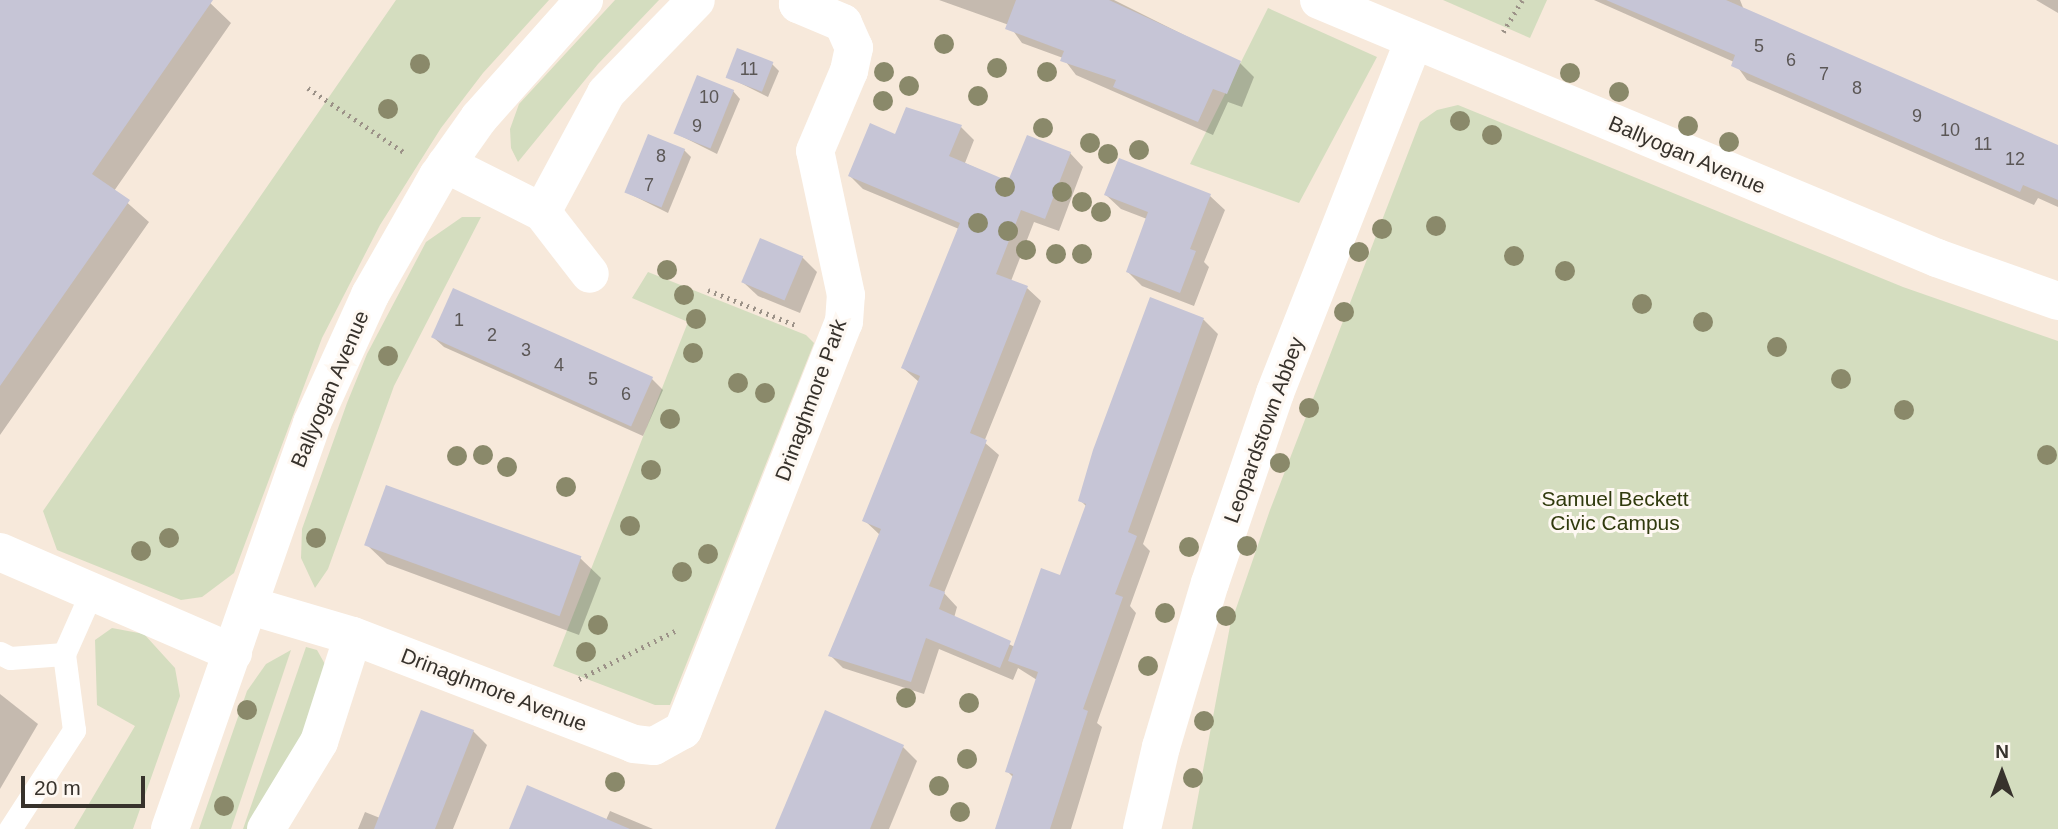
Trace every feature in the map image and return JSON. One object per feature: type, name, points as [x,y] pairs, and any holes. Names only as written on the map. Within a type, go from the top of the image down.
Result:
[{"type":"street","name":"Ballyogan Avenue","points":[[170,829],[327,389],[370,295],[442,170],[502,89],[584,0]]},
{"type":"street","points":[[542,212],[606,93],[695,0]]},
{"type":"street","name":"Drinaghmore Park","points":[[634,744],[654,746],[683,730],[837,341],[846,295],[815,150],[849,71],[854,48],[843,23],[798,4],[799,0]]},
{"type":"street","name":"Ballyogan Avenue","points":[[1319,0],[1937,258],[2058,301]]},
{"type":"street","name":"Leopardstown Abbey","points":[[1142,829],[1161,747],[1209,583],[1275,393],[1414,41]]},
{"type":"street","points":[[442,170],[542,212],[590,274]]},
{"type":"street","points":[[0,552],[233,653]]},
{"type":"street","name":"Drinaghmore Avenue","points":[[251,606],[353,636],[634,744]]},
{"type":"street","points":[[266,829],[319,742],[353,636]]},
{"type":"lane","points":[[10,829],[74,730],[64,654],[91,593]]},
{"type":"lane","points":[[0,653],[10,658],[64,654]]},
{"type":"path","points":[[308,88],[442,170]]},
{"type":"path","points":[[708,290],[837,341]]},
{"type":"path","points":[[573,682],[696,620],[724,627]]},
{"type":"green space","points":[[396,0],[549,0],[483,73],[441,128],[380,225],[322,338],[234,573],[202,597],[181,600],[57,550],[43,511]]},
{"type":"green space","points":[[615,0],[659,0],[598,64],[518,162],[511,148],[510,129],[519,104]]},
{"type":"green space","points":[[1443,0],[1547,0],[1530,38]]},
{"type":"green space","points":[[1268,8],[1377,57],[1299,203],[1190,164]]},
{"type":"green space","name":"Samuel Beckett Civic Campus","points":[[1458,105],[1903,287],[2058,341],[2058,829],[1192,829],[1230,626],[1270,510],[1420,122],[1437,110]]},
{"type":"green space","points":[[462,217],[481,217],[394,386],[328,569],[315,588],[301,558],[302,529],[347,403],[367,354],[426,242]]},
{"type":"green space","points":[[648,272],[806,335],[814,343],[670,705],[655,705],[553,666],[688,322],[632,298]]},
{"type":"green space","points":[[112,628],[144,634],[175,668],[180,696],[133,829],[74,829],[135,726],[97,705],[95,640]]},
{"type":"green space","points":[[306,647],[317,650],[326,666],[314,713],[251,829],[243,829]]},
{"type":"green space","points":[[291,650],[231,829],[199,829],[247,691],[266,664]]},
{"type":"building","points":[[0,0],[213,0],[92,174],[130,200],[0,386]]},
{"type":"building","points":[[1016,0],[1109,0],[1241,61],[1227,94],[1213,89],[1198,122],[1113,87],[1116,80],[1060,61],[1064,51],[1005,29]]},
{"type":"building","points":[[1606,0],[1726,0],[2058,145],[2058,200],[2023,185],[2020,192],[1731,66],[1735,55]]},
{"type":"building","points":[[737,48],[773,62],[762,92],[726,78]]},
{"type":"building","points":[[697,75],[734,90],[710,148],[673,133]]},
{"type":"building","points":[[906,107],[962,125],[949,156],[1008,181],[1027,135],[1071,152],[1045,219],[1021,210],[996,274],[1028,286],[970,433],[987,440],[929,586],[945,592],[939,609],[1011,641],[1000,668],[926,638],[911,682],[828,656],[881,529],[862,521],[920,376],[901,368],[960,223],[848,176],[870,123],[895,134]]},
{"type":"building","points":[[648,134],[685,149],[661,207],[624,192]]},
{"type":"building","points":[[1119,158],[1211,194],[1190,249],[1196,251],[1180,293],[1126,272],[1148,212],[1104,195]]},
{"type":"building","points":[[760,238],[803,256],[785,301],[741,282]]},
{"type":"building","points":[[453,288],[653,377],[631,426],[431,337]]},
{"type":"building","points":[[1150,297],[1204,318],[1128,532],[1137,536],[1115,594],[1123,597],[1083,709],[1088,711],[1050,829],[995,829],[1013,774],[1005,772],[1038,672],[1008,661],[1041,568],[1060,575],[1086,504],[1078,501],[1093,450]]},
{"type":"building","points":[[386,485],[581,556],[560,616],[364,545]]},
{"type":"building","points":[[421,710],[474,730],[435,829],[374,829]]},
{"type":"building","points":[[825,710],[904,745],[870,829],[775,829]]},
{"type":"building","points":[[527,785],[630,829],[509,829]]}]
